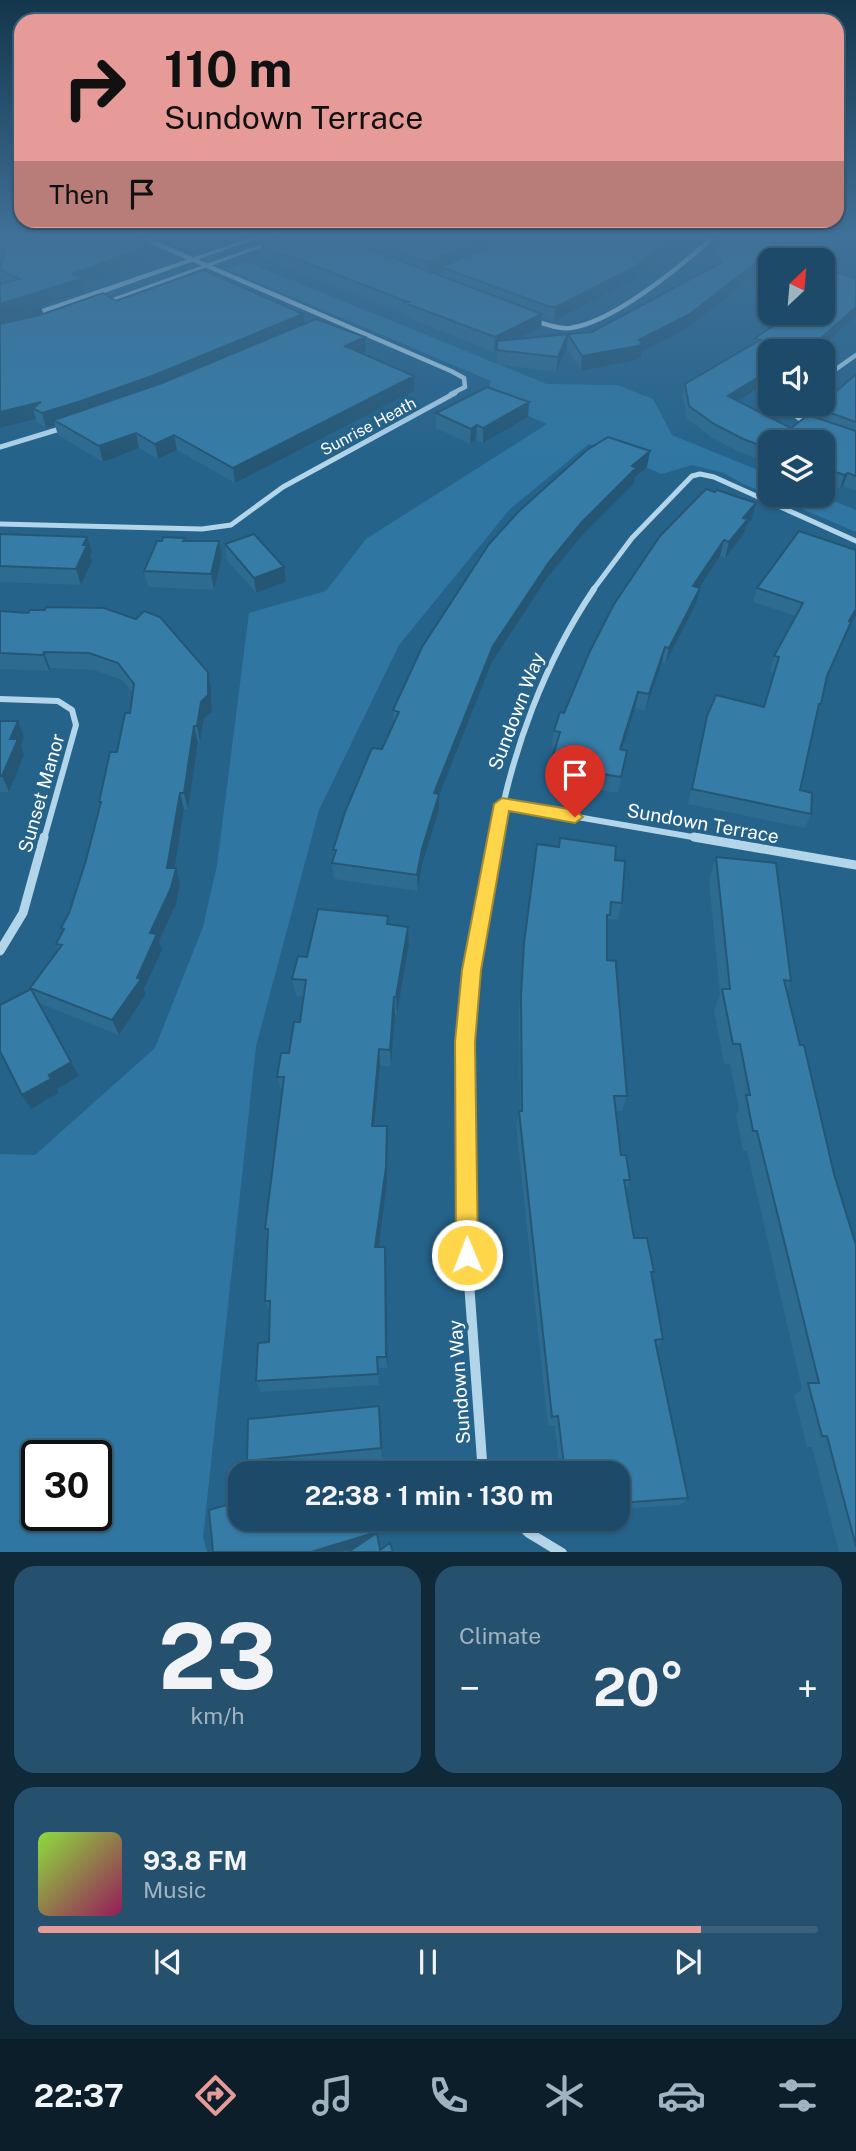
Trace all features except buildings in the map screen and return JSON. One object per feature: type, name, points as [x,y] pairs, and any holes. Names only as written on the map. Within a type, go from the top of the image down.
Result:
[{"type":"street","points":[[0,324],[42,311]]},
{"type":"street","name":"Sunrise Heath","points":[[0,524],[202,529],[232,525],[283,487],[464,387],[464,378],[458,374],[311,311]]},
{"type":"street","points":[[524,316],[559,328],[584,325],[607,311]]},
{"type":"street","points":[[321,326],[333,321]]},
{"type":"street","points":[[835,370],[856,355]]},
{"type":"street","points":[[794,416],[818,428]]},
{"type":"street","points":[[0,447],[74,424]]},
{"type":"street","name":"Sundown Way","points":[[482,1461],[467,1255],[465,1042],[471,970],[502,804],[510,772],[547,670],[592,592],[632,537],[689,478],[700,474],[714,477],[856,541]]},
{"type":"street","name":"Sunset Manor","points":[[0,699],[58,701],[72,710],[76,725],[23,913],[0,951]]},
{"type":"street","name":"Sundown Terrace","points":[[502,804],[856,866]]},
{"type":"street","points":[[526,1531],[562,1552]]},
{"type":"shaded area","points":[[326,311],[368,311],[547,384],[617,385],[653,399],[672,435],[758,470],[758,490],[724,473],[692,465],[662,474],[589,444],[510,509],[399,645],[319,810],[256,1046],[203,1537],[207,1552],[0,1552],[0,1154],[35,1155],[155,1048],[203,927],[217,865],[249,613],[326,591],[366,539],[547,424],[484,397],[491,381]]},
{"type":"shaded area","points":[[835,501],[856,510],[856,532],[797,507],[835,507]]},
{"type":"route","points":[[467,1255],[465,1042],[471,970],[502,804],[575,817]]}]
